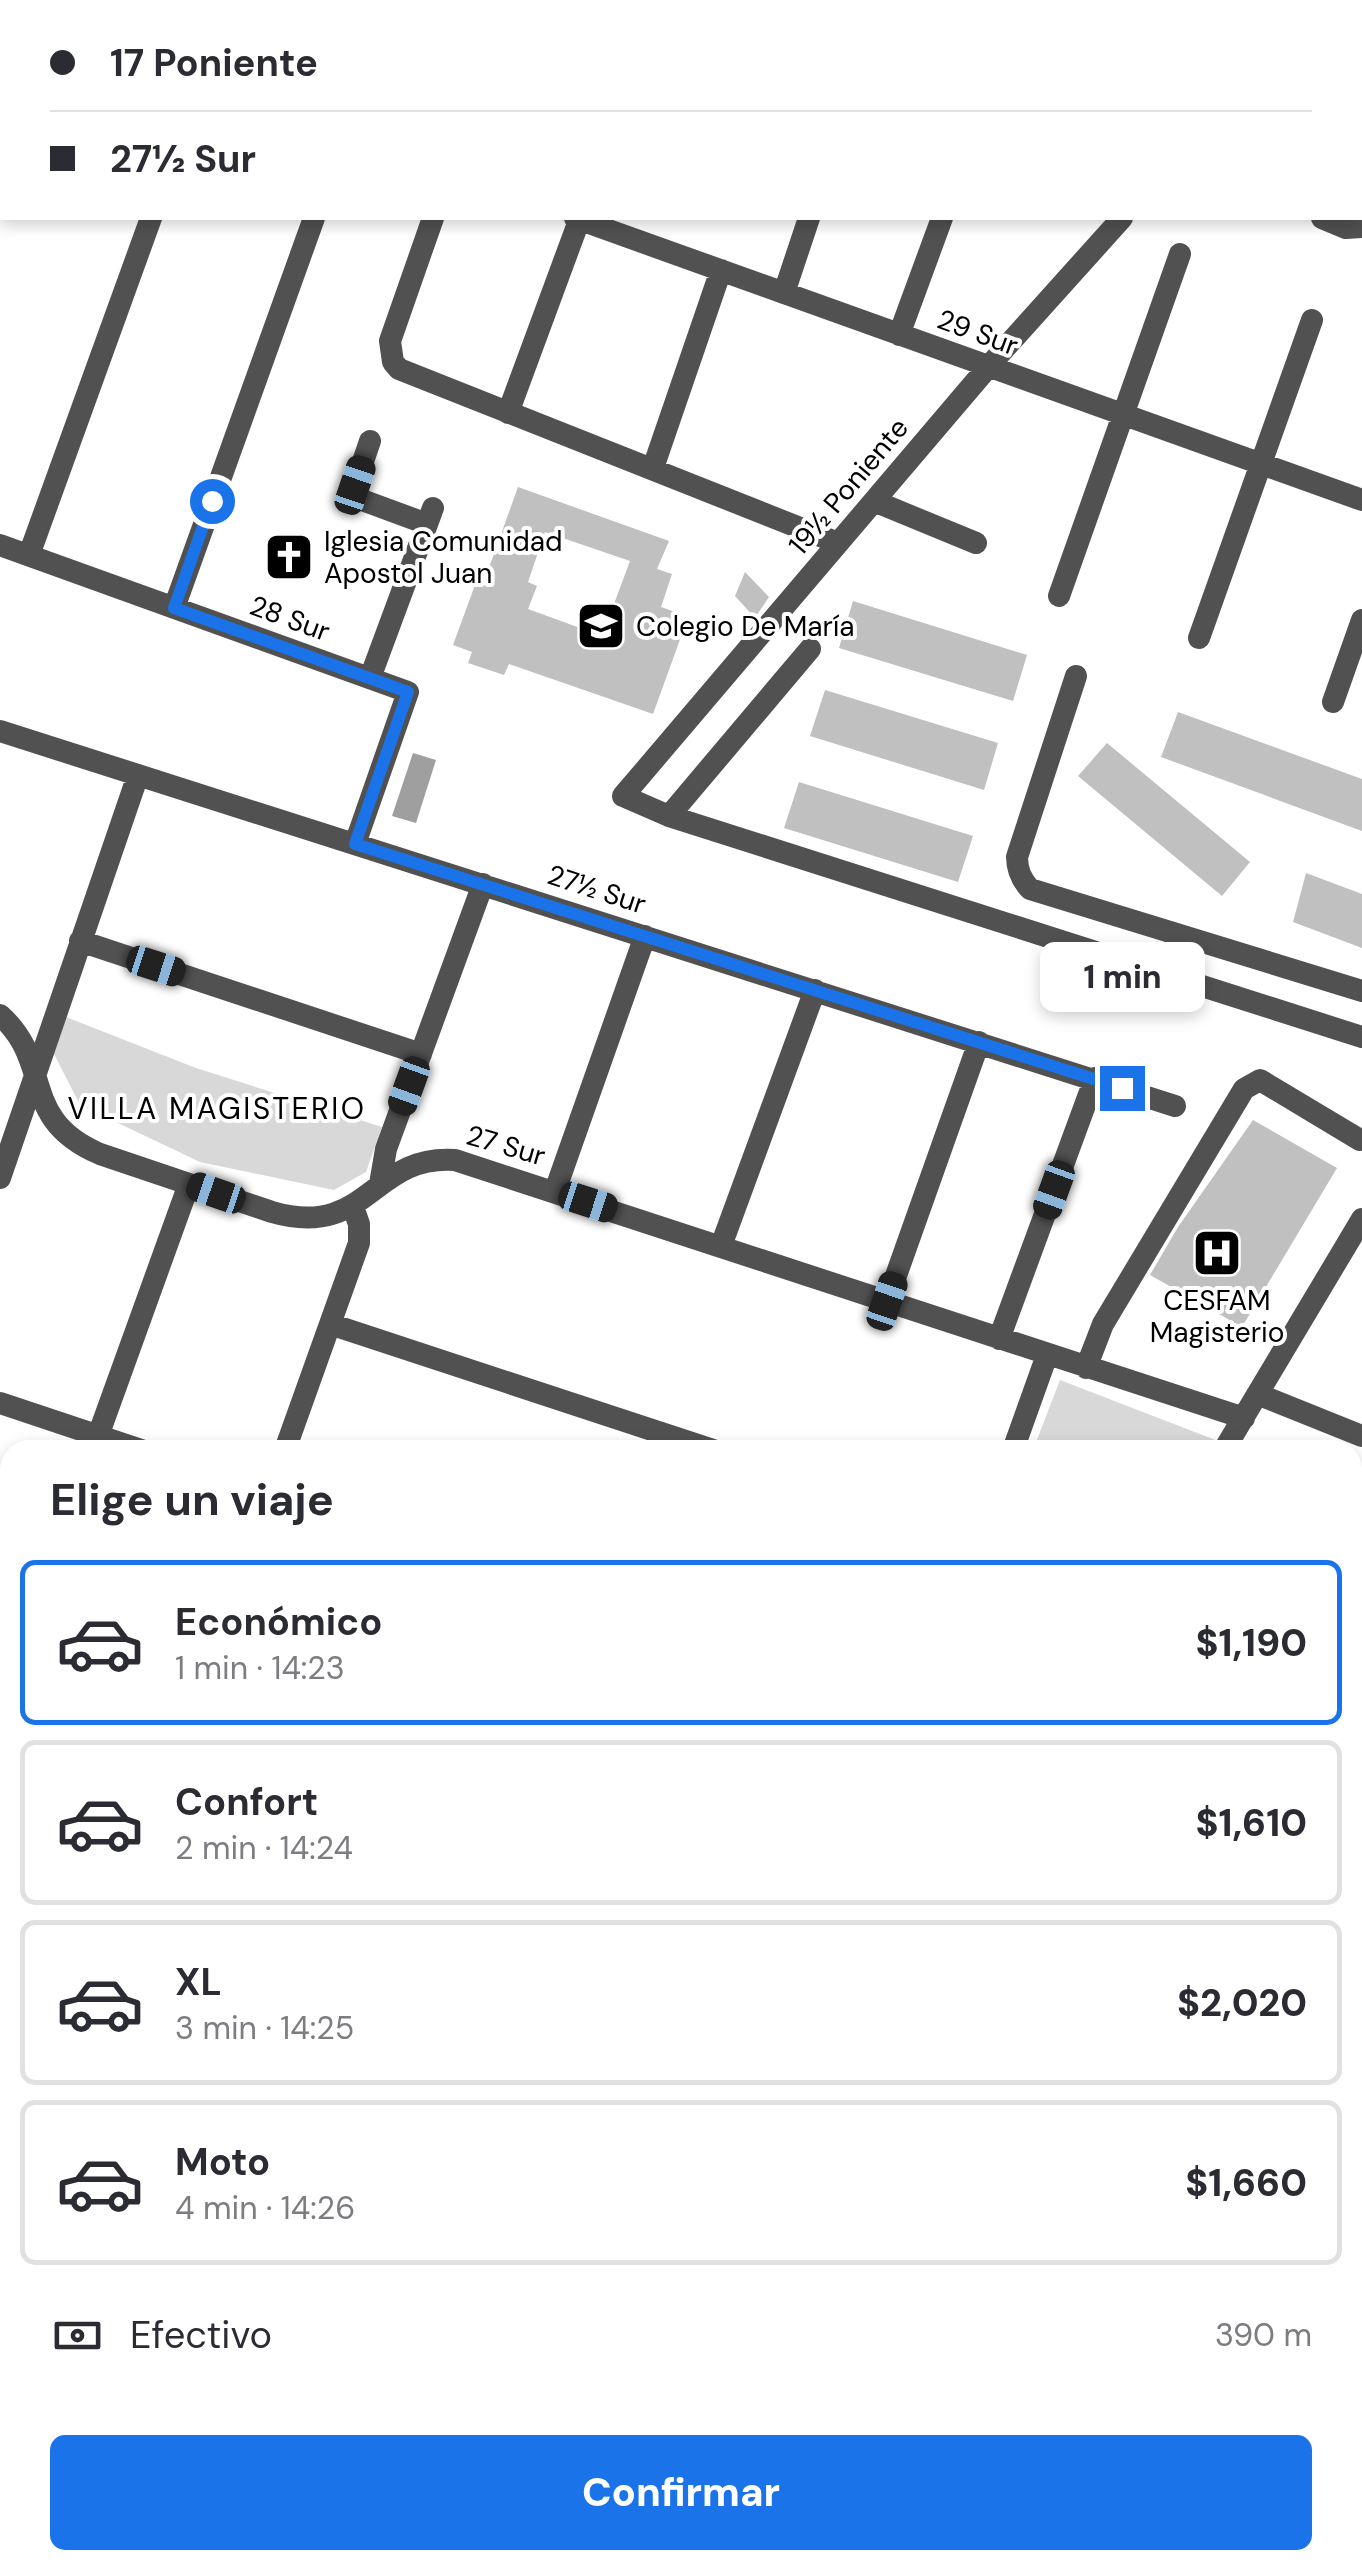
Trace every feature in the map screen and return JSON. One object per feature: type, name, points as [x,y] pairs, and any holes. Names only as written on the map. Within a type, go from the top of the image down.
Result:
[{"type":"street","points":[[29,556],[150,220]]},
{"type":"street","points":[[174,608],[313,220]]},
{"type":"street","points":[[432,220],[390,341],[393,362],[408,374],[838,543]]},
{"type":"street","points":[[508,413],[577,220]]},
{"type":"street","name":"29 Sur","points":[[584,220],[1362,500]]},
{"type":"street","points":[[784,293],[808,220]]},
{"type":"street","points":[[899,335],[941,220]]},
{"type":"street","name":"19½ Poniente","points":[[670,816],[623,796],[988,367],[1120,220]]},
{"type":"street","points":[[1327,220],[1346,228],[1362,227]]},
{"type":"street","points":[[1059,596],[1180,254]]},
{"type":"street","points":[[653,468],[721,270]]},
{"type":"street","points":[[1199,638],[1312,320]]},
{"type":"street","points":[[370,441],[355,494],[362,500],[430,516],[370,678]]},
{"type":"street","points":[[874,501],[976,544]]},
{"type":"street","name":"28 Sur","points":[[0,545],[408,692],[355,844]]},
{"type":"street","points":[[1334,702],[1362,620]]},
{"type":"street","points":[[810,649],[670,816],[1362,1037]]},
{"type":"street","points":[[1076,676],[1017,857],[1024,882],[1030,888],[1362,991]]},
{"type":"street","name":"27½ Sur","points":[[0,731],[1176,1106]]},
{"type":"street","points":[[0,1178],[138,774]]},
{"type":"street","points":[[380,1184],[386,1149],[483,884]]},
{"type":"street","points":[[556,1191],[645,936]]},
{"type":"street","points":[[80,941],[421,1054]]},
{"type":"street","points":[[722,1246],[815,990]]},
{"type":"street","name":"27 Sur","points":[[0,1015],[23,1043],[45,1108],[74,1142],[188,1184],[298,1218],[327,1217],[353,1207],[413,1164],[442,1159],[468,1162],[1244,1418]]},
{"type":"street","points":[[887,1301],[979,1042]]},
{"type":"street","points":[[999,1339],[1095,1078]]},
{"type":"street","points":[[1086,1368],[1104,1324],[1244,1089],[1260,1080],[1360,1140]]},
{"type":"street","points":[[98,1436],[188,1184]]},
{"type":"street","points":[[288,1440],[359,1243],[359,1224],[353,1207]]},
{"type":"street","points":[[1230,1440],[1362,1219]]},
{"type":"street","points":[[330,1324],[684,1440]]},
{"type":"street","points":[[1016,1440],[1046,1355]]},
{"type":"street","points":[[1258,1394],[1362,1436]]},
{"type":"street","points":[[0,1403],[110,1440]]},
{"type":"shaded area","points":[[413,753],[436,760],[416,823],[392,816]]},
{"type":"shaded area","points":[[66,1017],[196,1068],[382,1127],[366,1172],[334,1190],[200,1162],[80,1105],[54,1054]]},
{"type":"shaded area","points":[[1060,1380],[1215,1440],[1037,1440]]},
{"type":"building","points":[[518,487],[669,541],[657,569],[672,574],[661,607],[678,613],[672,630],[682,634],[653,714],[509,664],[504,675],[468,663],[472,652],[453,645],[475,585],[482,587]],"holes":[[[545,532],[630,561],[602,636],[528,609],[537,586],[528,582]]]},
{"type":"building","points":[[745,572],[769,597],[755,618],[735,596]]},
{"type":"building","points":[[853,601],[1027,655],[1013,701],[839,648]]},
{"type":"building","points":[[825,690],[998,743],[984,790],[810,736]]},
{"type":"building","points":[[1178,712],[1362,779],[1362,831],[1161,757]]},
{"type":"building","points":[[1107,743],[1250,862],[1222,896],[1078,776]]},
{"type":"building","points":[[799,782],[973,836],[958,882],[784,828]]},
{"type":"building","points":[[1306,873],[1362,894],[1362,948],[1293,922]]},
{"type":"building","points":[[1253,1120],[1337,1168],[1242,1327],[1150,1275],[1178,1227]]},
{"type":"place","name":"Iglesia Comunidad Apostol Juan","points":[[289,557]]},
{"type":"place","name":"Colegio De María","points":[[601,626]]},
{"type":"place","name":"CESFAM Magisterio","points":[[1217,1253]]},
{"type":"district","name":"VILLA MAGISTERIO","points":[[217,1109]]},
{"type":"route","points":[[212,501],[174,608],[408,692],[355,844],[1122,1088]]}]
